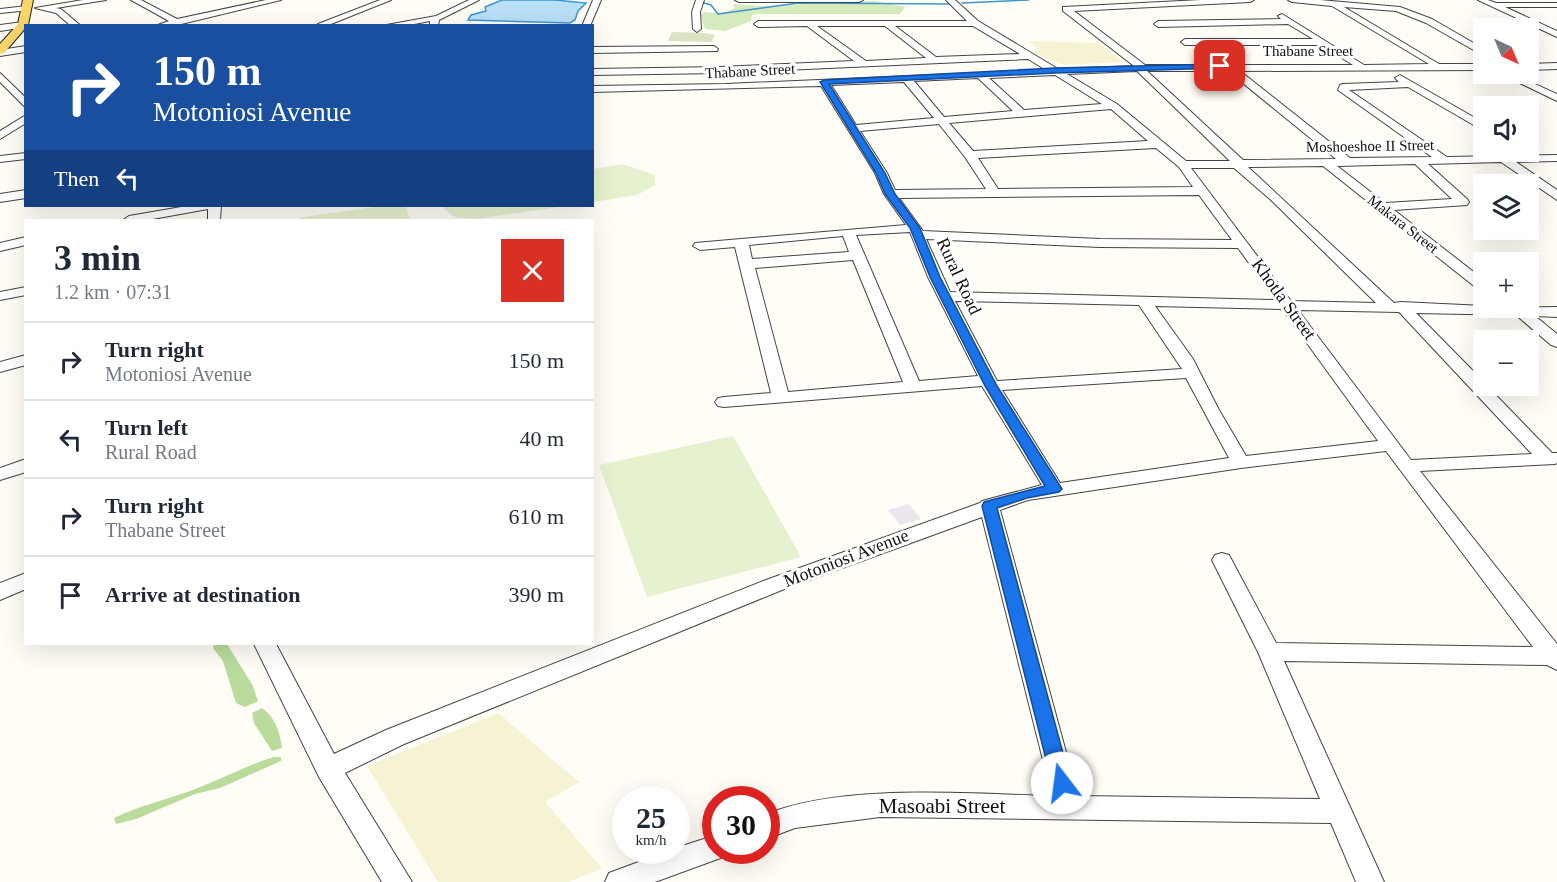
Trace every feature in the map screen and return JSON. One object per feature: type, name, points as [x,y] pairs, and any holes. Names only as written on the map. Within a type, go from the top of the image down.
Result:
[{"type":"main road","points":[[0,52],[5,42],[23,26],[27,6]]},
{"type":"street","points":[[39,8],[102,0]]},
{"type":"street","points":[[135,0],[176,22]]},
{"type":"street","points":[[168,24],[277,0]]},
{"type":"street","points":[[322,24],[387,0]]},
{"type":"street","points":[[410,24],[435,22],[475,0]]},
{"type":"street","points":[[587,24],[597,0]]},
{"type":"street","points":[[697,29],[696,12],[700,0]]},
{"type":"street","points":[[739,0],[859,0]]},
{"type":"street","name":"Khotla Street","points":[[950,0],[975,23],[1113,106],[1183,165],[1406,466],[1555,659]]},
{"type":"street","points":[[1250,0],[1066,9],[1141,68],[1237,163],[1395,307],[1552,458]]},
{"type":"street","points":[[1292,0],[1397,9],[1429,21],[1473,47]]},
{"type":"street","points":[[1482,0],[1557,34]]},
{"type":"street","points":[[1331,3],[1438,66]]},
{"type":"street","points":[[1129,5],[1203,55]]},
{"type":"street","points":[[1494,5],[1557,5]]},
{"type":"street","points":[[0,11],[27,6],[58,10],[74,24]]},
{"type":"street","points":[[1281,15],[1361,66]]},
{"type":"street","points":[[1158,24],[1291,21]]},
{"type":"street","points":[[758,24],[975,23]]},
{"type":"street","points":[[810,25],[863,63]]},
{"type":"street","points":[[889,25],[934,60]]},
{"type":"street","points":[[0,28],[23,26]]},
{"type":"street","points":[[1185,42],[1324,42]]},
{"type":"street","points":[[594,50],[715,45],[720,70]]},
{"type":"street","points":[[0,52],[24,49]]},
{"type":"street","points":[[594,72],[720,70],[1029,56]]},
{"type":"street","points":[[1220,64],[1346,160]]},
{"type":"street","name":"Thabane Street","points":[[594,89],[685,89],[1220,64],[1473,67]]},
{"type":"street","points":[[1380,66],[1473,121]]},
{"type":"street","points":[[1539,67],[1557,66]]},
{"type":"street","points":[[980,75],[1020,112]]},
{"type":"street","points":[[0,76],[24,103]]},
{"type":"street","points":[[906,78],[970,155],[994,192]]},
{"type":"street","name":"Rural Road","points":[[824,82],[881,173],[890,194],[917,232],[935,277],[990,383],[1054,489]]},
{"type":"street","points":[[1410,84],[1343,87],[1352,96],[1444,160]]},
{"type":"street","points":[[1527,84],[1557,98]]},
{"type":"street","points":[[853,128],[1020,112],[1113,106]]},
{"type":"street","points":[[0,136],[24,119]]},
{"type":"street","points":[[970,155],[1160,144]]},
{"type":"street","points":[[0,159],[24,156]]},
{"type":"street","name":"Moshoeshoe II Street","points":[[1539,159],[1557,158]]},
{"type":"street","name":"Moshoeshoe II Street","points":[[1183,165],[1346,160],[1473,160]]},
{"type":"street","points":[[1381,207],[1463,202],[1417,160]]},
{"type":"street","name":"Makara Street","points":[[1324,161],[1473,278]]},
{"type":"street","points":[[1508,162],[1557,196]]},
{"type":"street","points":[[890,194],[1203,191]]},
{"type":"street","points":[[0,198],[24,194]]},
{"type":"street","points":[[134,219],[200,207]]},
{"type":"street","points":[[700,246],[848,232],[917,232],[1100,243],[1243,244]]},
{"type":"street","points":[[848,232],[913,386]]},
{"type":"street","points":[[0,247],[24,241]]},
{"type":"street","points":[[741,242],[781,398]]},
{"type":"street","points":[[748,264],[858,255]]},
{"type":"street","points":[[0,296],[24,291]]},
{"type":"street","points":[[946,296],[1289,306],[1473,308]]},
{"type":"street","points":[[1143,300],[1185,359],[1241,462]]},
{"type":"street","points":[[1539,311],[1557,312]]},
{"type":"street","points":[[1526,318],[1557,342]]},
{"type":"street","points":[[0,367],[24,361]]},
{"type":"street","points":[[724,402],[913,386],[1192,373]]},
{"type":"street","name":"Motoniosi Avenue","points":[[328,769],[395,737],[681,622],[1025,494],[1241,462],[1391,445]]},
{"type":"street","points":[[1406,466],[1552,458]]},
{"type":"street","points":[[0,474],[24,466]]},
{"type":"street","points":[[989,506],[1068,806]]},
{"type":"street","points":[[1222,560],[1269,652],[1336,811],[1370,882]]},
{"type":"street","points":[[0,592],[24,581]]},
{"type":"street","points":[[266,645],[328,769],[398,882]]},
{"type":"street","points":[[1269,652],[1555,659]]},
{"type":"street","name":"Masoabi Street","points":[[780,821],[793,816],[879,805],[1336,811]]},
{"type":"street","points":[[619,882],[702,852]]},
{"type":"shaded area","points":[[1029,41],[1099,43],[1124,62],[1064,65],[1036,54],[1033,51],[1039,50]]},
{"type":"shaded area","points":[[909,504],[921,519],[900,525],[888,510]]},
{"type":"shaded area","points":[[498,713],[579,782],[545,802],[602,868],[569,882],[438,882],[367,766]]},
{"type":"green space","points":[[875,1],[905,7],[900,14],[759,14],[752,15],[751,21],[725,31],[705,29],[700,15],[704,12],[727,11],[735,8],[733,5],[735,4],[760,6]]},
{"type":"green space","points":[[672,32],[715,35],[711,42],[668,41]]},
{"type":"green space","points":[[623,164],[655,175],[655,185],[637,195],[594,202],[594,169]]},
{"type":"green space","points":[[375,207],[406,207],[410,219],[299,219]]},
{"type":"green space","points":[[444,207],[559,207],[475,219],[455,217]]},
{"type":"green space","points":[[733,436],[801,557],[647,597],[599,465]]},
{"type":"green space","points":[[214,645],[228,645],[253,686],[258,701],[245,707],[236,703],[223,661],[213,648]]},
{"type":"green space","points":[[262,708],[276,725],[282,748],[272,751],[254,723],[252,713]]},
{"type":"green space","points":[[274,757],[281,757],[281,761],[220,788],[195,794],[136,819],[116,824],[114,818],[123,814],[190,791]]},
{"type":"water","points":[[502,0],[555,0],[586,3],[578,11],[575,20],[570,23],[468,20],[471,15],[486,11],[485,7]]},
{"type":"waterway","points":[[962,3],[1029,0]]},
{"type":"waterway","points":[[701,2],[711,5],[718,14],[798,3],[950,4]]},
{"type":"route","points":[[1062,783],[989,506],[1025,494],[1054,489],[991,386],[935,277],[919,235],[890,194],[881,173],[824,82],[1220,66]]}]
